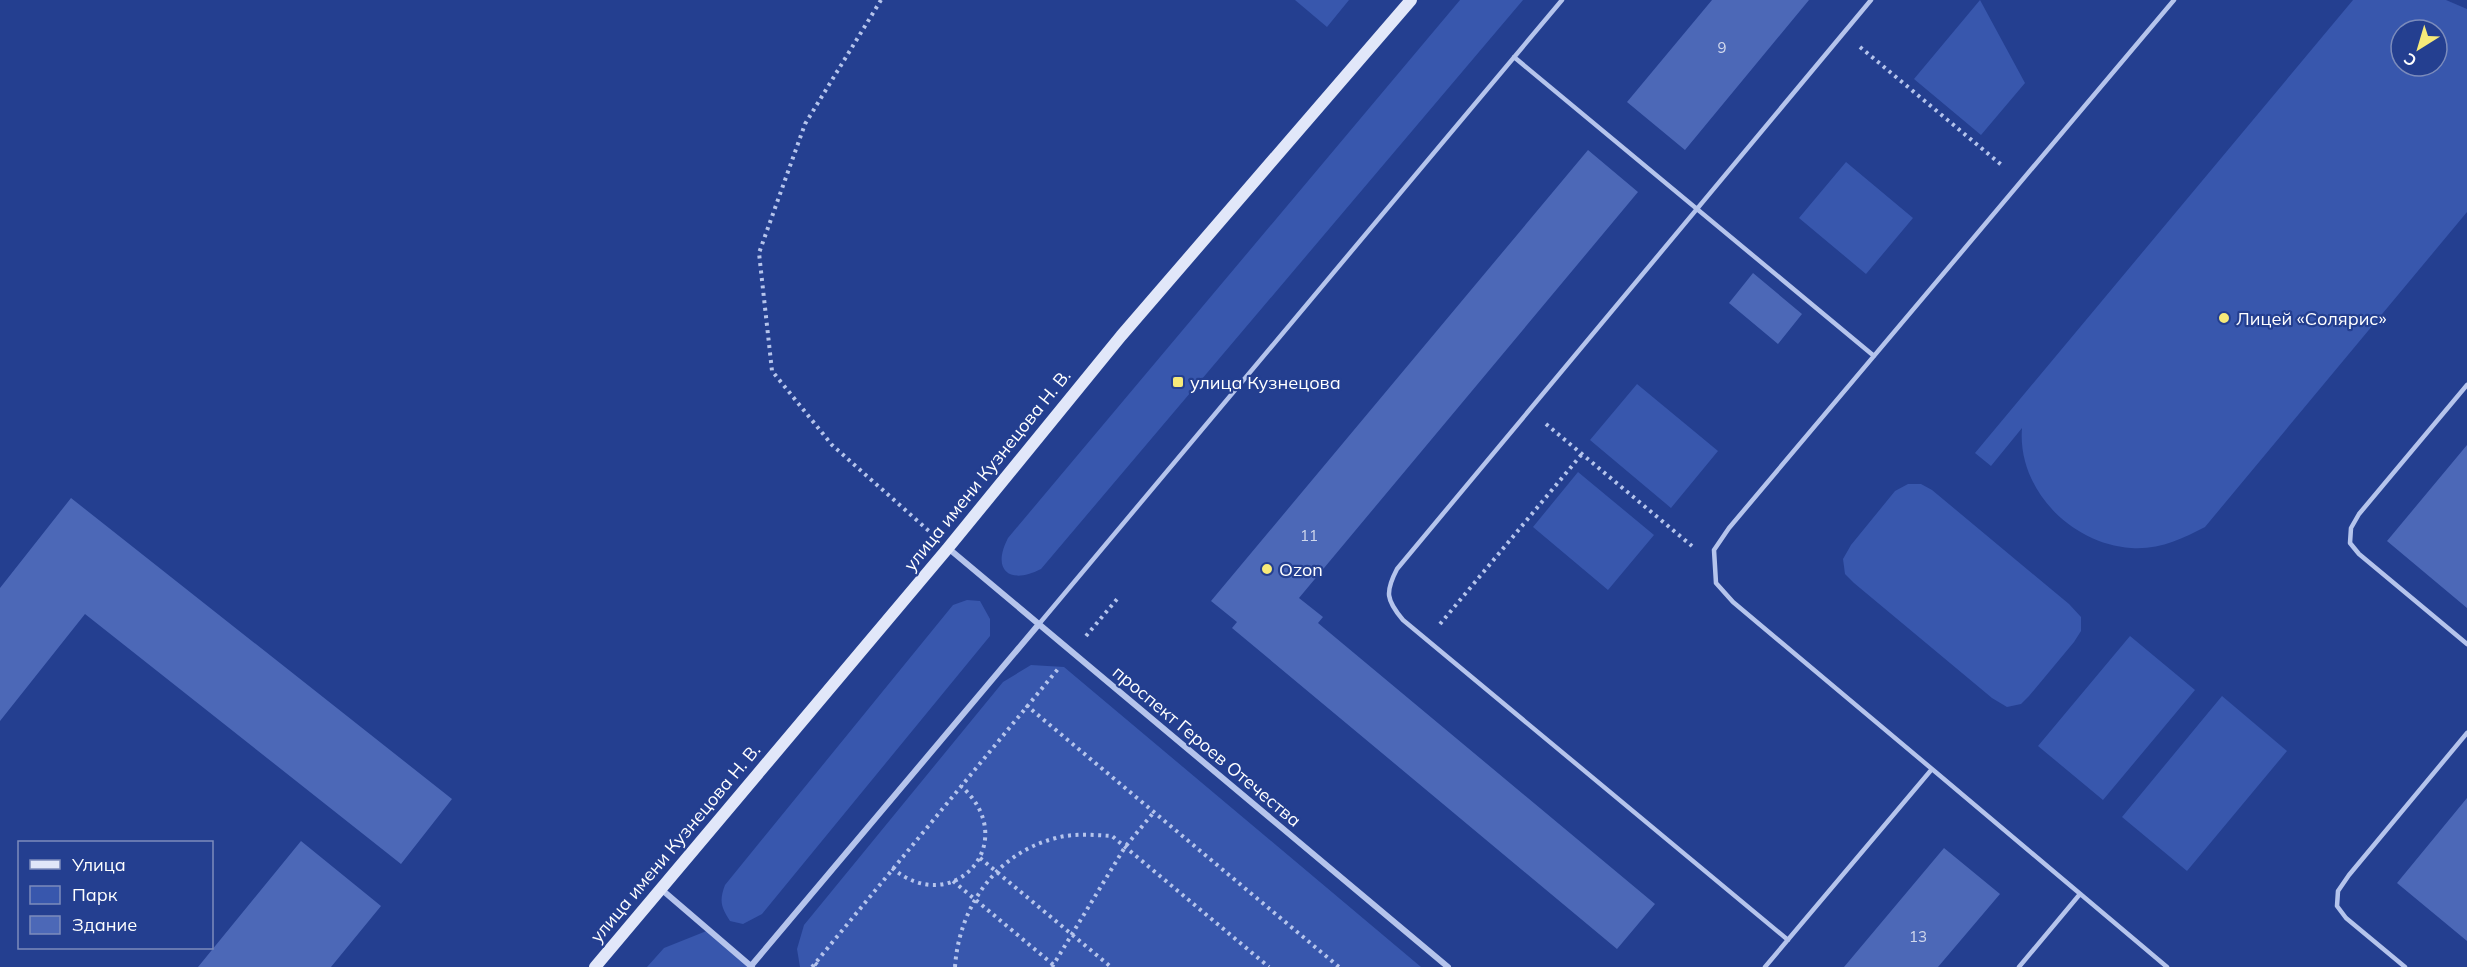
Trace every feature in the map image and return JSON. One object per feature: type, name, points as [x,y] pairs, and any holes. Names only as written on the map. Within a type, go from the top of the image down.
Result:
[{"type":"main road","name":"улица имени Кузнецова Н. В.","points":[[595,967],[948,548],[1121,336],[1411,0]]},
{"type":"street","name":"проспект Героев Отечества","points":[[948,548],[1448,967]]},
{"type":"street","points":[[661,889],[752,966],[1039,624]]},
{"type":"lane","points":[[1039,624],[1562,0]]},
{"type":"lane","points":[[1788,940],[1403,620],[1390,604],[1388,586],[1397,569],[1871,0]]},
{"type":"lane","points":[[2167,967],[1733,602],[1716,583],[1714,550],[1729,528],[2174,0]]},
{"type":"lane","points":[[1514,57],[1874,356]]},
{"type":"lane","points":[[2467,385],[2359,514],[2351,528],[2350,543],[2359,554],[2467,644]]},
{"type":"lane","points":[[2405,967],[2346,918],[2337,906],[2338,891],[2467,733]]},
{"type":"lane","points":[[1765,967],[1932,769]]},
{"type":"lane","points":[[2019,967],[2080,894]]},
{"type":"path","points":[[881,0],[806,124],[759,253],[772,371],[832,445],[948,548]]},
{"type":"path","points":[[1843,33],[2021,182]]},
{"type":"path","points":[[1529,410],[1715,566]]},
{"type":"path","points":[[1427,639],[1582,454]]},
{"type":"path","points":[[820,967],[813,965],[1026,705],[1119,598]]},
{"type":"path","points":[[1026,705],[1339,967]]},
{"type":"path","points":[[892,868],[903,877],[930,886],[952,881],[970,870],[980,858],[985,842],[985,826],[981,810],[973,796],[961,786]]},
{"type":"path","points":[[952,881],[1054,966],[1125,847],[1154,812]]},
{"type":"path","points":[[955,967],[962,926],[987,881],[1007,862],[1031,847],[1057,837],[1084,834],[1112,836],[1269,967]]},
{"type":"path","points":[[980,858],[1111,967]]},
{"type":"green space","points":[[1295,0],[1349,0],[1327,27]]},
{"type":"green space","points":[[1460,0],[1523,0],[1041,569],[1020,576],[1006,572],[1002,559],[1008,538]]},
{"type":"green space","points":[[1980,0],[2025,83],[1981,135],[1914,79]]},
{"type":"green space","points":[[2353,0],[2446,0],[2467,9],[2467,212],[2205,527],[2161,545],[2141,548],[2109,544],[2088,536],[2069,525],[2052,510],[2039,492],[2029,472],[2023,451],[2022,428],[1991,466],[1975,453]]},
{"type":"green space","points":[[1846,162],[1913,218],[1866,274],[1799,218]]},
{"type":"green space","points":[[1637,384],[1718,451],[1671,508],[1590,440]]},
{"type":"green space","points":[[1578,472],[1654,535],[1608,590],[1533,527]]},
{"type":"green space","points":[[1908,484],[1921,484],[1932,490],[2069,604],[2081,617],[2081,631],[2074,642],[2021,704],[2007,707],[1992,698],[1845,574],[1843,559],[1851,545],[1895,491]]},
{"type":"green space","points":[[967,600],[980,601],[990,619],[990,636],[762,914],[743,924],[730,921],[722,904],[725,885],[953,605]]},
{"type":"green space","points":[[2130,636],[2195,690],[2103,800],[2038,746]]},
{"type":"green space","points":[[1031,665],[1064,667],[1421,967],[800,967],[797,949],[804,925],[1003,682]]},
{"type":"green space","points":[[2222,696],[2287,751],[2187,871],[2122,817]]},
{"type":"green space","points":[[709,930],[750,967],[647,967],[664,948]]},
{"type":"building","points":[[1712,0],[1809,0],[1685,150],[1627,102]]},
{"type":"building","points":[[1588,150],[1638,192],[1299,598],[1323,617],[1318,623],[1655,904],[1617,949],[1232,628],[1237,622],[1211,601]]},
{"type":"building","points":[[1753,273],[1802,314],[1778,344],[1729,303]]},
{"type":"building","points":[[2467,445],[2467,608],[2387,541]]},
{"type":"building","points":[[71,498],[452,799],[401,864],[85,614],[0,721],[0,588]]},
{"type":"building","points":[[2467,798],[2467,941],[2397,883]]},
{"type":"building","points":[[301,841],[381,906],[331,967],[198,967]]},
{"type":"building","points":[[1944,848],[2000,894],[1938,967],[1844,967]]},
{"type":"place","name":"Лицей «Солярис»","points":[[2224,318]]},
{"type":"place","name":"улица Кузнецова","points":[[1178,382]]},
{"type":"place","name":"Ozon","points":[[1267,569]]}]
